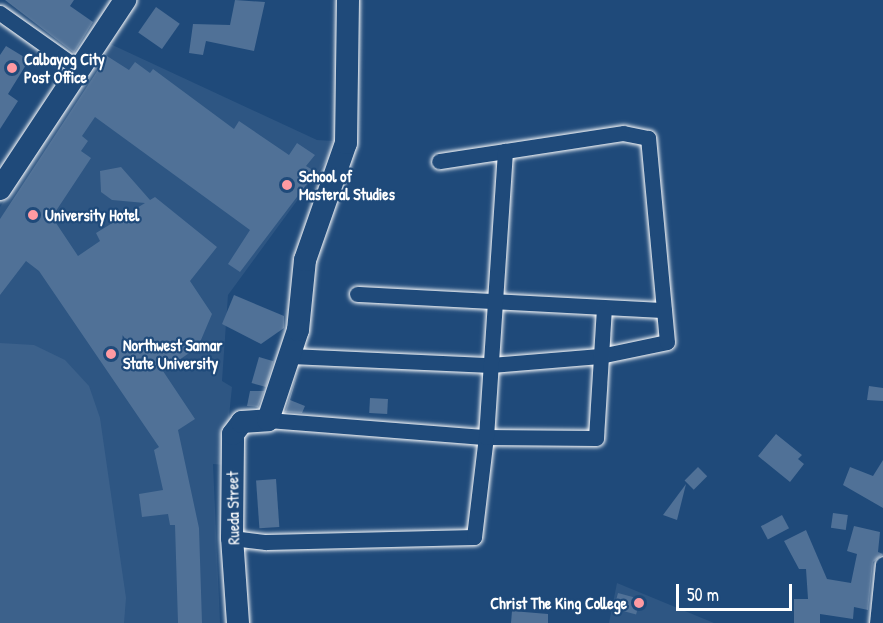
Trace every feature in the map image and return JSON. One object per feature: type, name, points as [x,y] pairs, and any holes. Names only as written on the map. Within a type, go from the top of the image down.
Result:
[{"type":"street","points":[[0,189],[125,0]]},
{"type":"street","points":[[348,0],[346,143],[305,260],[298,330],[268,420],[486,437],[596,438],[603,308]]},
{"type":"street","points":[[0,13],[79,69]]},
{"type":"street","points":[[290,356],[491,365],[600,356],[667,342],[648,138],[623,133],[439,161]]},
{"type":"street","points":[[232,538],[266,542],[474,537],[486,437],[506,151]]},
{"type":"street","points":[[357,294],[664,310]]},
{"type":"street","name":"Rueda Street","points":[[238,623],[232,538],[233,434],[242,422],[268,420]]},
{"type":"street","points":[[877,623],[883,564]]},
{"type":"shaded area","name":"Northwest Samar State University","points":[[106,42],[317,140],[333,141],[329,157],[228,295],[222,381],[232,387],[224,465],[213,464],[220,623],[0,623],[0,207]]},
{"type":"shaded area","points":[[0,343],[34,345],[65,360],[89,386],[100,418],[126,598],[124,623],[0,623]]},
{"type":"shaded area","name":"Christ The King College","points":[[617,583],[714,623],[609,623]]},
{"type":"building","points":[[5,0],[74,0],[70,6],[93,22],[74,53]]},
{"type":"building","points":[[235,0],[265,2],[254,51],[206,41],[203,55],[189,53],[193,24],[230,25]]},
{"type":"building","points":[[156,7],[180,24],[162,49],[138,32]]},
{"type":"building","points":[[6,46],[29,60],[8,94],[18,101],[0,129],[0,55]]},
{"type":"building","points":[[107,56],[129,70],[135,62],[150,73],[153,69],[234,129],[239,121],[289,155],[297,143],[315,155],[306,166],[316,172],[240,272],[228,264],[250,230],[95,117],[82,136],[88,141],[81,151],[91,158],[52,217],[78,256],[100,241],[96,233],[145,203],[112,200],[101,192],[100,171],[121,167],[150,200],[155,197],[217,247],[190,281],[212,314],[198,347],[163,371],[195,419],[178,430],[199,528],[202,623],[178,623],[175,525],[170,525],[168,514],[142,517],[139,494],[163,490],[154,450],[159,447],[39,271],[26,261],[0,295],[0,219]]},
{"type":"building","points":[[234,295],[284,316],[284,328],[261,344],[222,324]]},
{"type":"building","points":[[259,357],[273,361],[266,387],[252,383]]},
{"type":"building","points":[[299,369],[290,400],[305,406],[302,413],[285,412]]},
{"type":"building","points":[[869,386],[883,388],[883,401],[867,400]]},
{"type":"building","points":[[250,391],[264,391],[258,407],[247,406]]},
{"type":"building","points":[[370,398],[388,399],[387,414],[369,413]]},
{"type":"building","points":[[776,434],[802,455],[798,459],[804,464],[790,482],[758,456]]},
{"type":"building","points":[[883,460],[883,508],[843,485],[850,467],[873,476]]},
{"type":"building","points":[[698,467],[707,476],[694,490],[685,480]]},
{"type":"building","points":[[276,479],[279,527],[259,528],[256,480]]},
{"type":"building","points":[[686,484],[677,520],[663,515]]},
{"type":"building","points":[[833,513],[848,515],[846,530],[831,528]]},
{"type":"building","points":[[782,515],[789,528],[768,540],[761,526]]},
{"type":"building","points":[[854,526],[880,532],[878,552],[883,554],[873,562],[868,610],[854,607],[853,619],[820,614],[820,623],[794,623],[794,599],[808,599],[806,569],[799,569],[784,541],[806,530],[827,579],[851,583],[857,554],[847,551]]},
{"type":"building","points":[[618,593],[640,599],[636,614],[614,608]]},
{"type":"building","points":[[512,611],[548,614],[548,623],[511,623]]},
{"type":"place","name":"Calbayog City Post Office","points":[[12,68]]},
{"type":"place","name":"School of Masteral Studies","points":[[287,185]]},
{"type":"place","name":"University Hotel","points":[[33,215]]},
{"type":"place","name":"Northwest Samar State University","points":[[111,354]]},
{"type":"place","name":"Christ The King College","points":[[639,603]]}]
